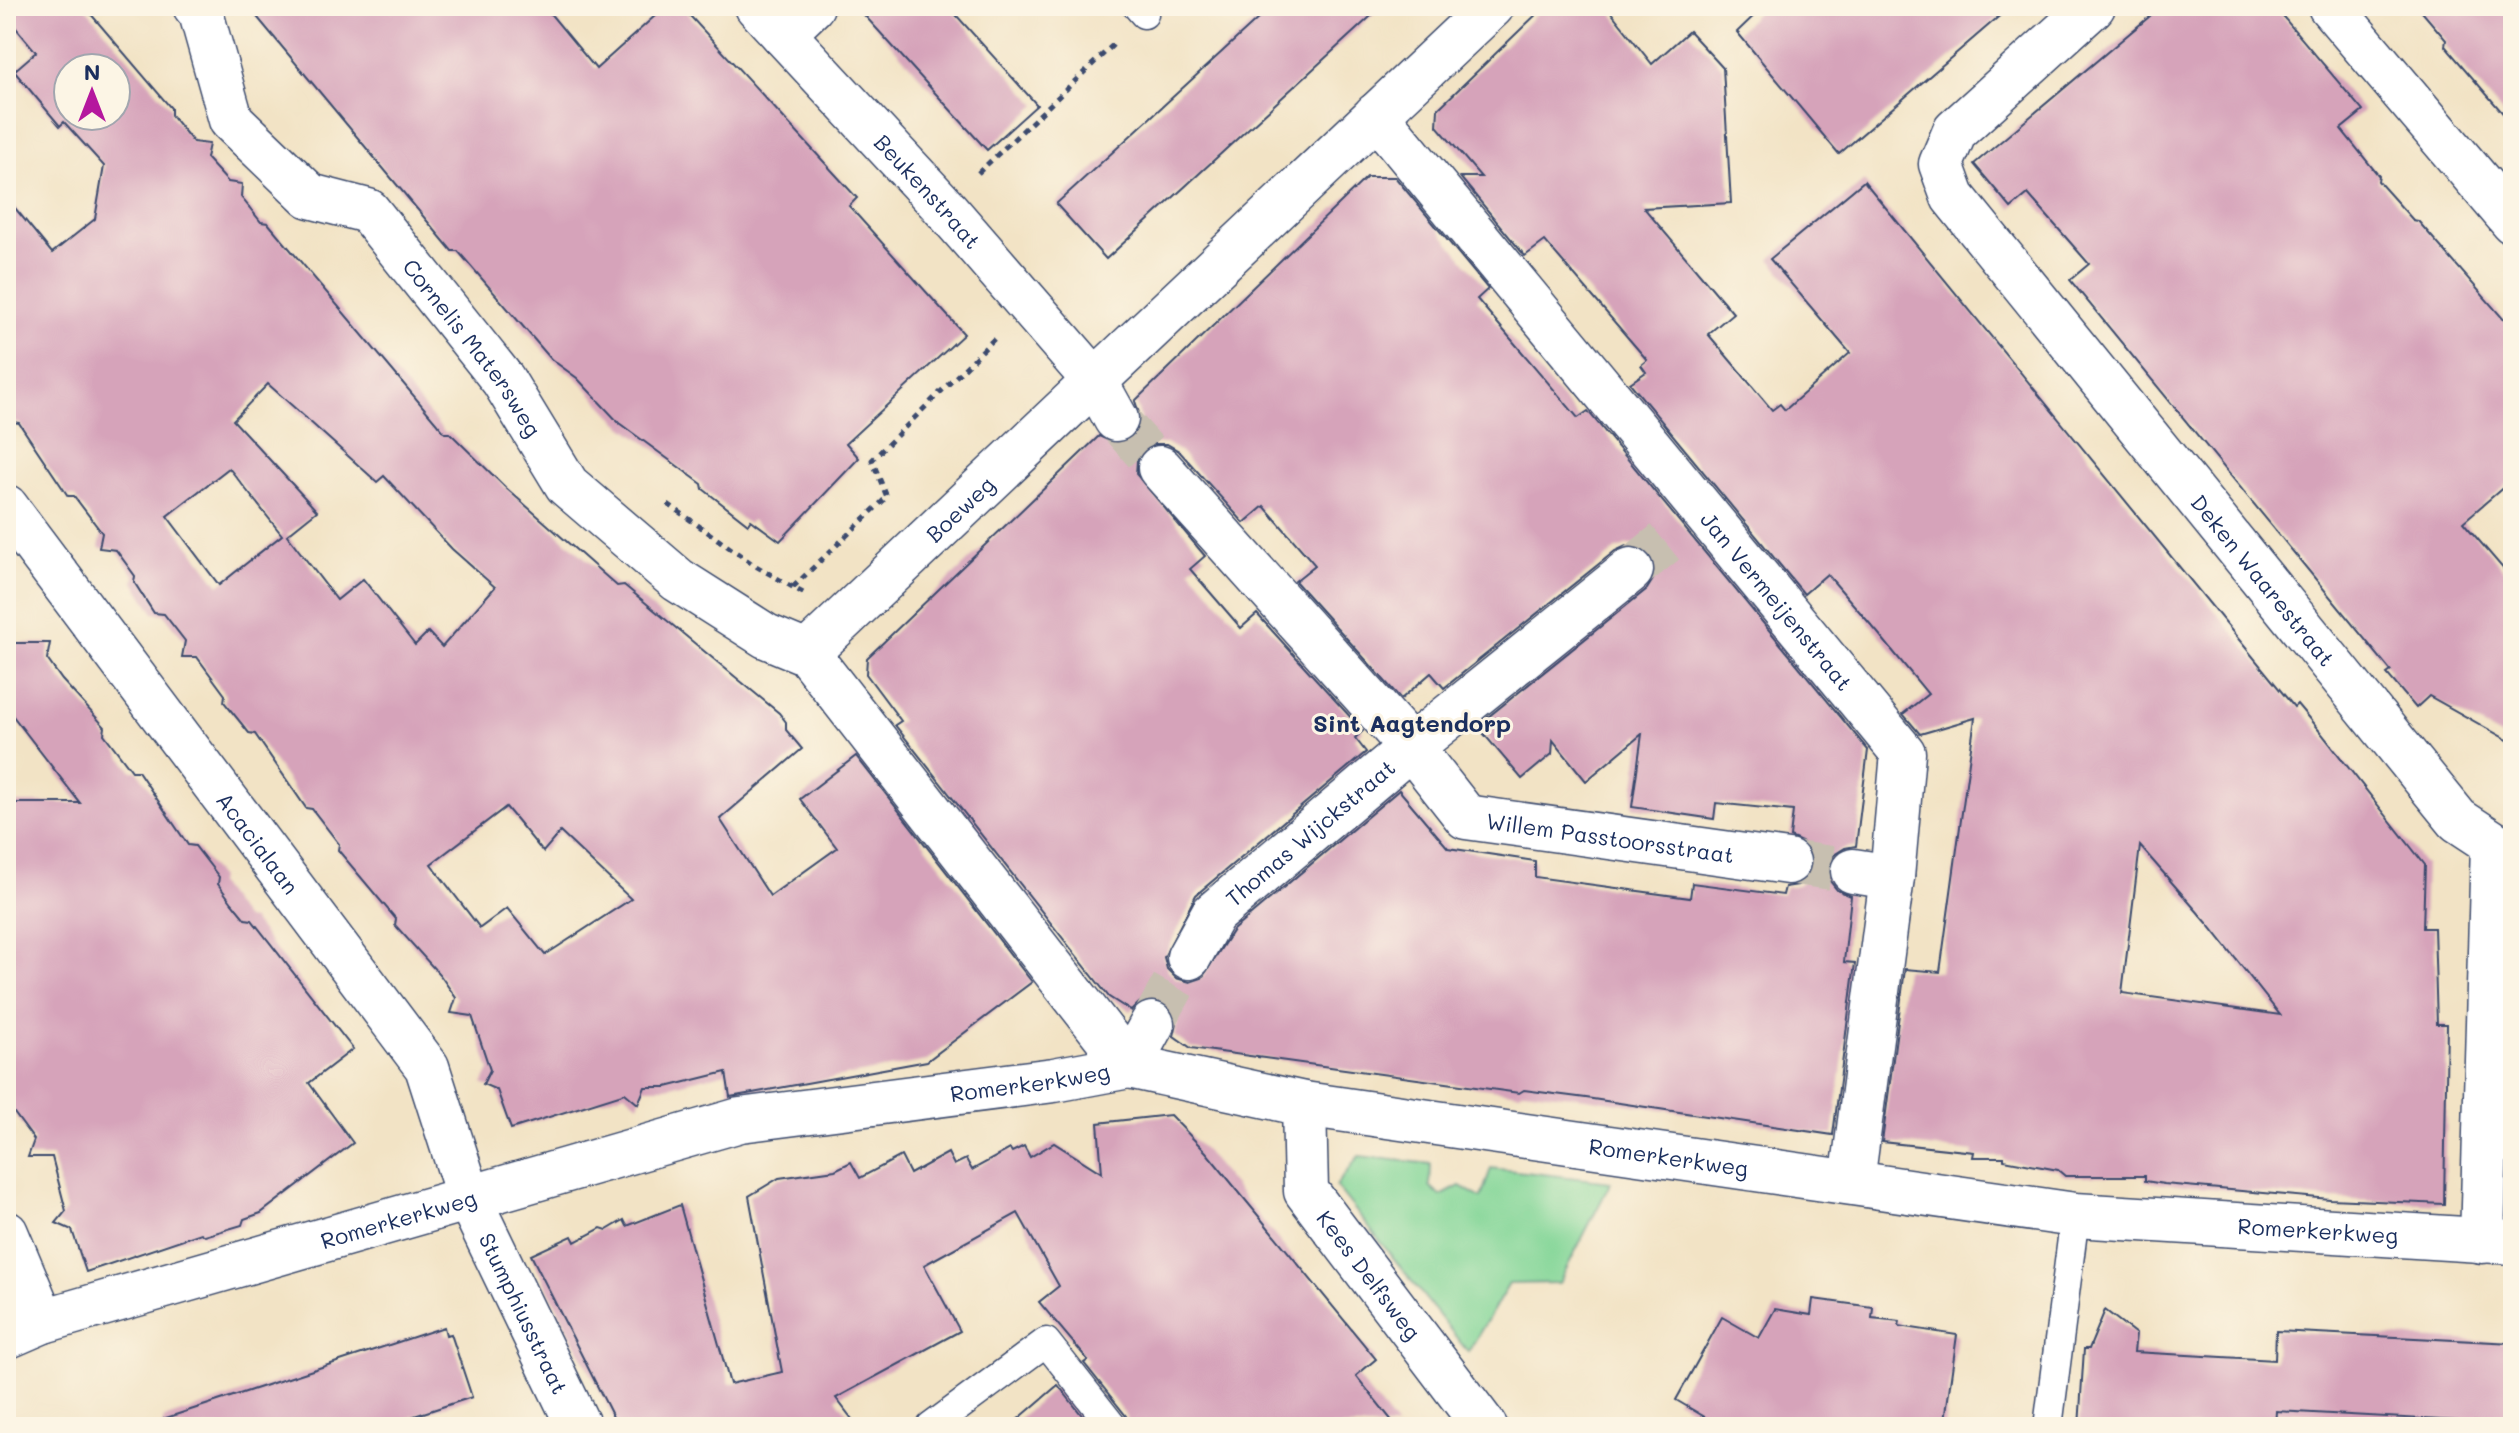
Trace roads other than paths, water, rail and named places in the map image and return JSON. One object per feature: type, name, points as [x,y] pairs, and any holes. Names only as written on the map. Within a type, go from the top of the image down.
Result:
[{"type":"street","name":"Cornelis Matersweg","points":[[195,6],[201,13],[231,120],[310,196],[368,211],[503,380],[567,485],[678,580],[766,636],[807,653]]},
{"type":"street","name":"Boeweg","points":[[807,653],[1492,6]]},
{"type":"street","name":"Deken Waarestraat","points":[[2093,6],[1955,131],[1941,164],[1953,197],[2458,820],[2503,843],[2498,1242]]},
{"type":"street","points":[[2330,6],[2513,222]]},
{"type":"street","name":"Beukenstraat","points":[[784,15],[943,206],[1095,381]]},
{"type":"street","name":"Jan Vermeijenstraat","points":[[1376,115],[1692,519],[1903,753],[1872,874],[1852,1182]]},
{"type":"street","points":[[1095,381],[1116,419]]},
{"type":"street","name":"Willem Passtoorsstraat","points":[[1160,468],[1411,747],[1466,817],[1788,862]]},
{"type":"street","name":"Acacialaan","points":[[6,507],[427,1067],[470,1201]]},
{"type":"street","name":"Thomas Wijckstraat","points":[[1189,957],[1213,914],[1411,747],[1631,570]]},
{"type":"street","points":[[807,653],[1129,1066],[1152,1024]]},
{"type":"street","name":"Romerkerkweg","points":[[25,1329],[740,1120],[1054,1080],[1129,1066],[1304,1104],[2075,1215],[2498,1242]]},
{"type":"street","name":"Kees Delfsweg","points":[[1304,1104],[1306,1191],[1453,1389],[1485,1427]]},
{"type":"street","name":"Stumphiusstraat","points":[[470,1201],[579,1427]]},
{"type":"street","points":[[6,1233],[25,1329]]},
{"type":"lane","points":[[2048,1427],[2075,1215]]},
{"type":"lane","points":[[932,1427],[1046,1342],[1113,1427]]},
{"type":"tunnel","points":[[1116,419],[1160,468]]},
{"type":"tunnel","points":[[1631,570],[1682,529]]},
{"type":"tunnel","points":[[1788,862],[1853,871]]},
{"type":"tunnel","points":[[1152,1024],[1189,957]]},
{"type":"district","name":"Sint Aagtendorp","points":[[1412,722]]}]
